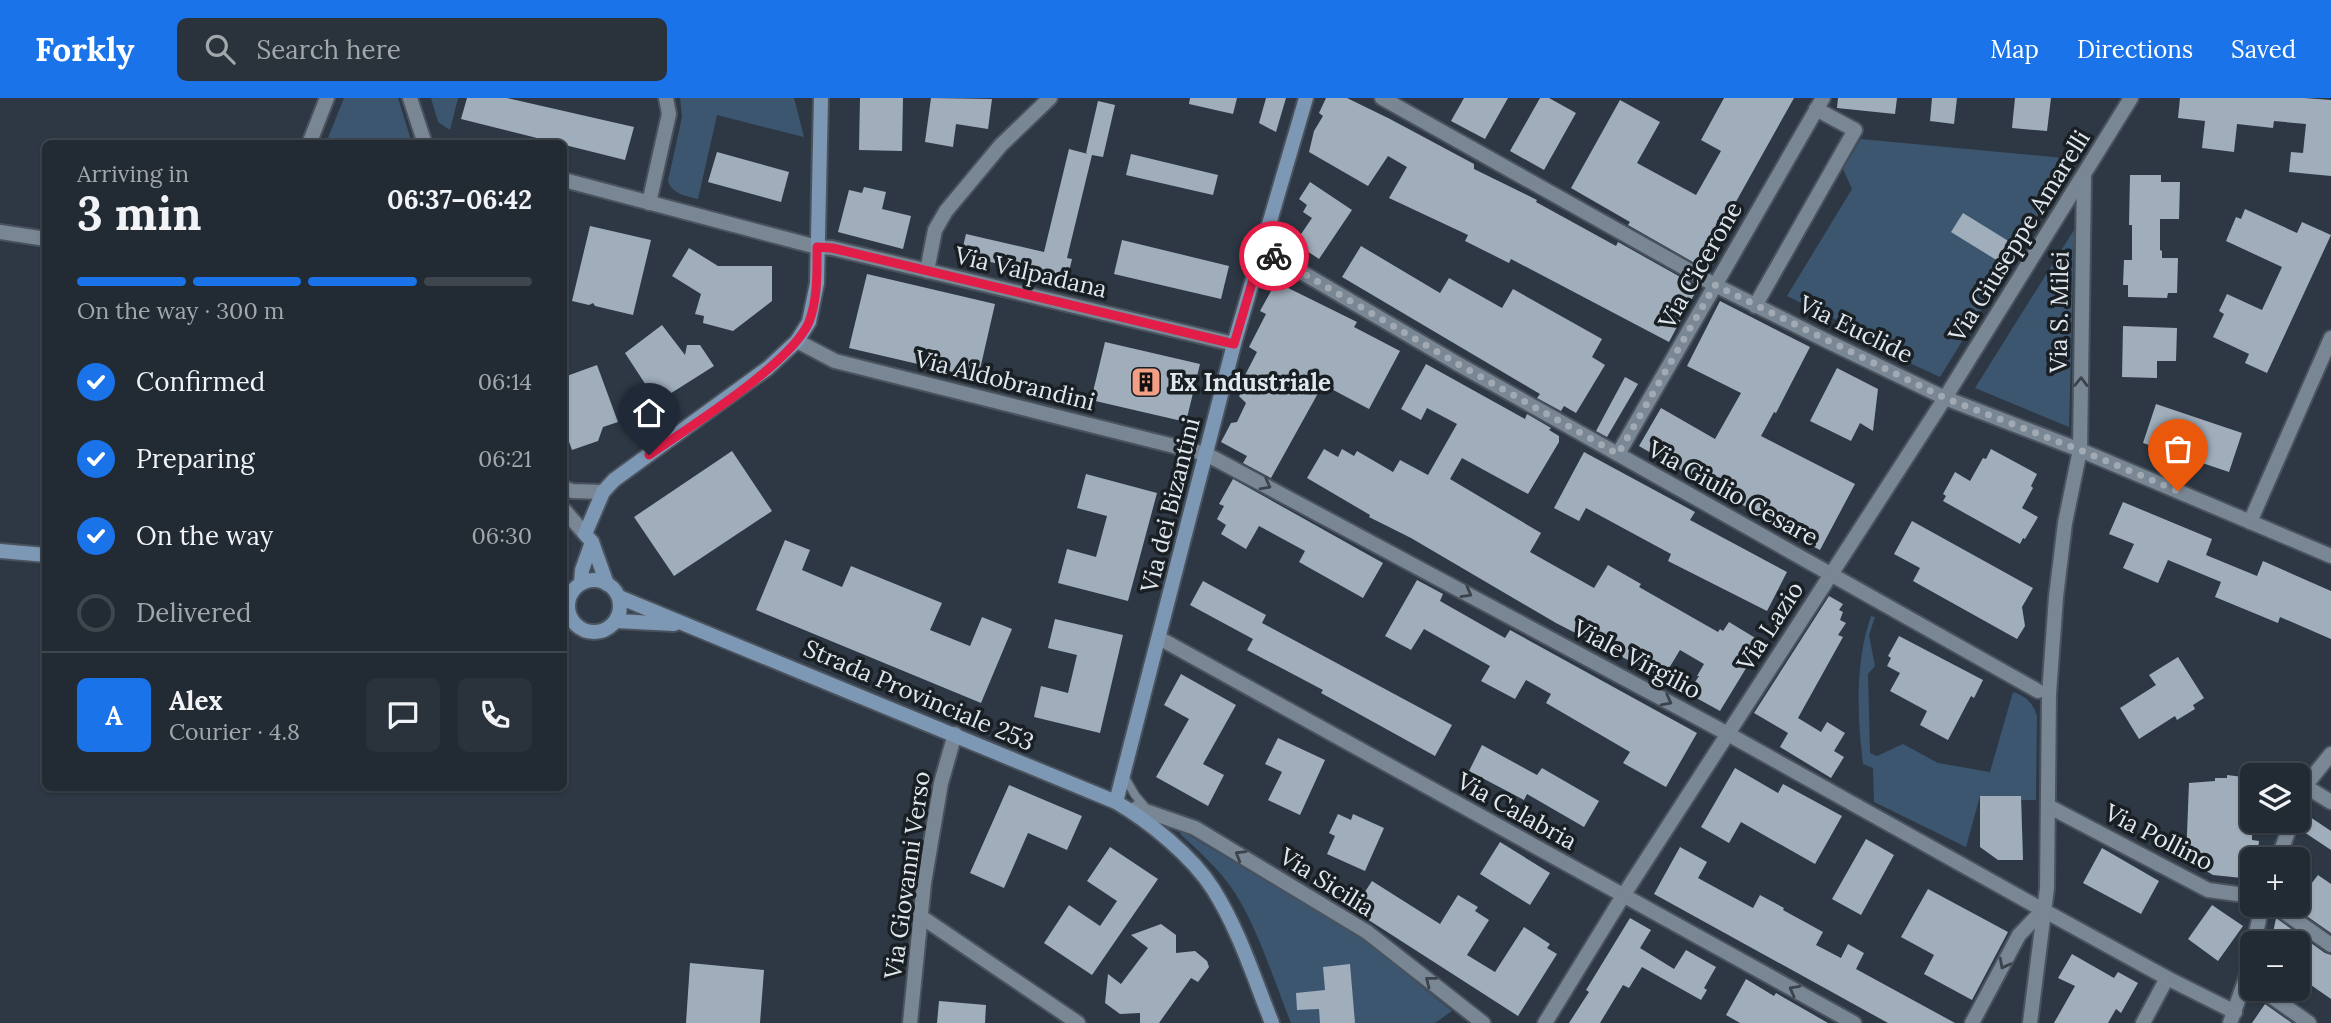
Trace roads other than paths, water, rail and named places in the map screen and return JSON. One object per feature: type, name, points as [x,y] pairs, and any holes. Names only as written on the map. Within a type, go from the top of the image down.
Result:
[{"type":"street","points":[[311,140],[327,98]]},
{"type":"street","points":[[410,98],[424,140]]},
{"type":"street","points":[[649,203],[669,114],[666,98]]},
{"type":"street","points":[[567,489],[603,492],[614,480],[768,368],[797,341],[808,322],[817,283],[821,98]]},
{"type":"street","name":"Via dei Bizantini","points":[[1116,803],[1234,344],[1306,98]]},
{"type":"street","name":"Via Euclide","points":[[1382,98],[1715,285],[1945,398],[2080,450],[2331,556]]},
{"type":"street","name":"Via Giuseppe Amarelli","points":[[1945,398],[2132,98]]},
{"type":"street","points":[[927,271],[935,230],[946,211],[1001,145],[1045,99]]},
{"type":"street","points":[[1755,306],[1855,130],[1819,103]]},
{"type":"street","name":"Via Cicerone","points":[[1618,454],[1819,103]]},
{"type":"street","name":"Via S. Milei","points":[[2030,1023],[2047,888],[2049,694],[2056,597],[2065,523],[2080,450],[2084,175]]},
{"type":"street","name":"Via Valpadana","points":[[567,181],[817,247],[832,248],[1234,344]]},
{"type":"street","points":[[0,232],[42,238]]},
{"type":"street","name":"Via Giulio Cesare","points":[[1262,249],[1458,364],[2038,691]]},
{"type":"street","points":[[2250,522],[2331,338]]},
{"type":"street","name":"Via Aldobrandini","points":[[797,341],[835,361],[1206,454]]},
{"type":"street","name":"Via Lazio","points":[[1545,1023],[1623,896],[1945,398]]},
{"type":"street","name":"Viale Virgilio","points":[[1206,454],[1728,734],[2168,978],[2233,1017]]},
{"type":"street","name":"Strada Provinciale 253","points":[[603,492],[588,538],[582,570],[567,604],[568,620],[585,632],[594,633],[610,628],[616,621],[686,624]]},
{"type":"street","points":[[567,514],[588,538],[607,584]]},
{"type":"street","points":[[0,551],[42,555]]},
{"type":"street","points":[[573,587],[590,580],[607,584]]},
{"type":"street","name":"Strada Provinciale 253","points":[[607,584],[619,597],[955,734],[1133,812],[1191,861],[1212,887],[1232,924],[1272,1023]]},
{"type":"street","points":[[616,621],[620,614],[619,597]]},
{"type":"street","name":"Via Calabria","points":[[1159,638],[1854,1023]]},
{"type":"street","name":"Via Giovanni Verso","points":[[910,1023],[920,916],[941,783],[955,734]]},
{"type":"street","points":[[2310,780],[2331,754]]},
{"type":"street","points":[[2310,789],[2331,802]]},
{"type":"street","name":"Via Pollino","points":[[2048,806],[2208,890],[2240,894]]},
{"type":"street","name":"Via Sicilia","points":[[1133,812],[1137,808],[1149,810],[1195,828],[1367,933],[1483,1023]]},
{"type":"street","points":[[1972,1023],[2020,935],[2043,910]]},
{"type":"street","points":[[920,916],[1078,1023]]},
{"type":"street","points":[[2291,917],[2331,945]]},
{"type":"street","points":[[2143,1023],[2168,978]]},
{"type":"street","points":[[2233,1017],[2240,1001]]},
{"type":"street","points":[[2278,1001],[2309,1023]]},
{"type":"lane","points":[[1124,775],[1135,795],[1149,810]]},
{"type":"place","name":"Ex Industriale","points":[[1146,382]]}]
